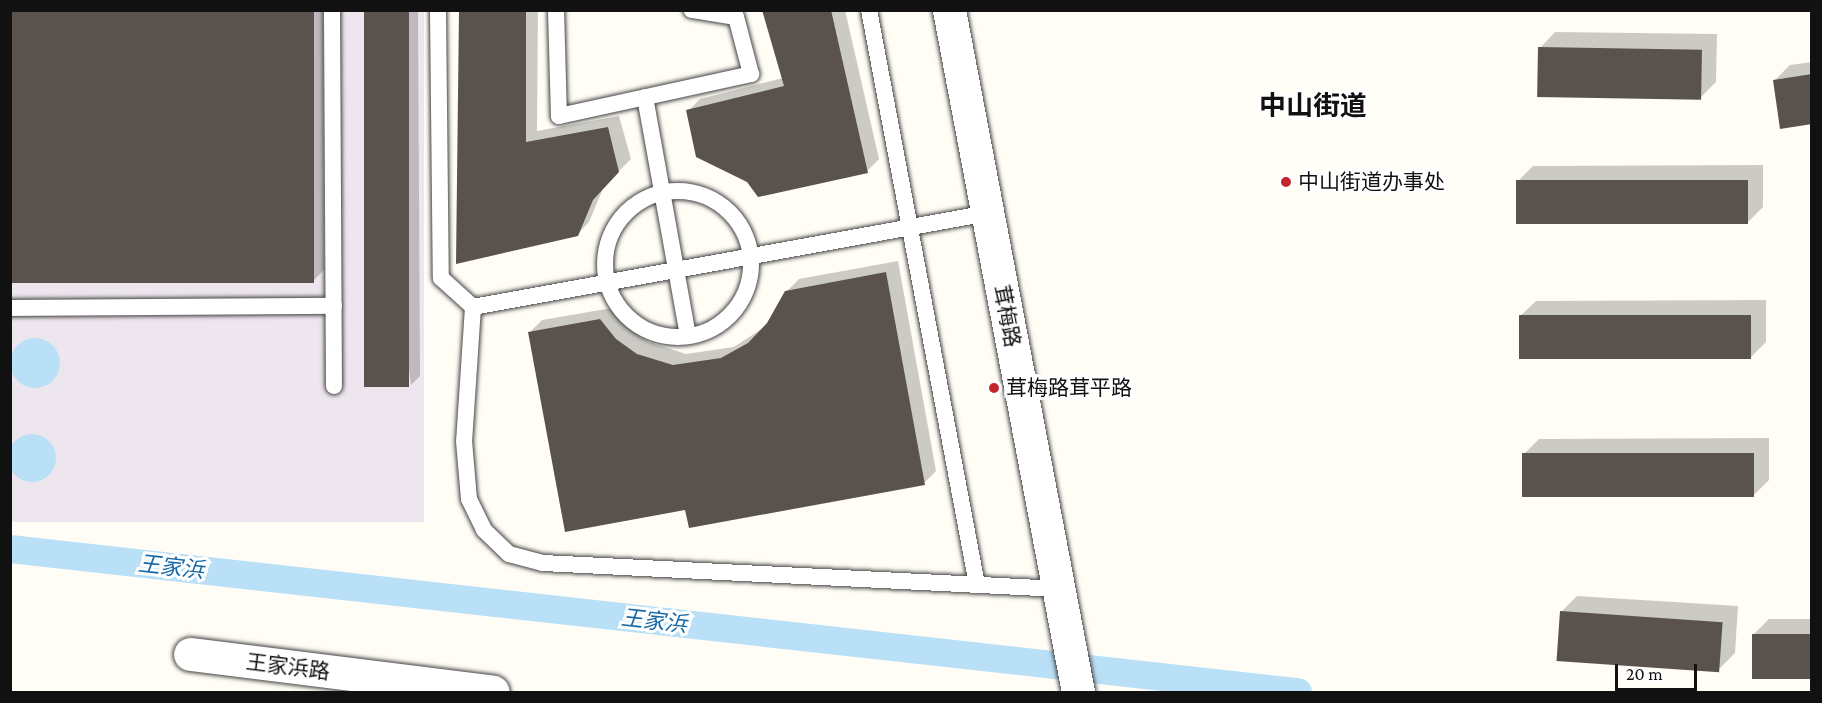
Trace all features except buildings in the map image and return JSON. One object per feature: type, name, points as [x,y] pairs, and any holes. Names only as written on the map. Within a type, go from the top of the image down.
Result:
[{"type":"street","name":"茸梅路","points":[[949,10],[1078,693]]},
{"type":"street","name":"王家浜路","points":[[190,654],[358,684],[493,693]]},
{"type":"lane","points":[[332,10],[334,386]]},
{"type":"lane","points":[[438,10],[441,278],[473,308]]},
{"type":"lane","points":[[556,10],[559,116],[751,74],[736,17],[692,10]]},
{"type":"lane","points":[[869,10],[977,585]]},
{"type":"lane","points":[[645,97],[688,336]]},
{"type":"lane","points":[[687,191],[710,198],[730,213],[744,233],[751,256],[746,289],[728,317],[710,330],[688,336],[657,334],[628,319],[615,303],[606,283],[604,259],[616,226],[640,201],[662,192],[687,191]]},
{"type":"lane","points":[[473,308],[988,213]]},
{"type":"lane","points":[[10,308],[334,306]]},
{"type":"lane","points":[[473,308],[464,441],[470,499],[484,530],[509,554],[543,563],[977,585],[1060,598]]},
{"type":"shaded area","points":[[11,11],[424,11],[424,522],[11,522]]},
{"type":"water","points":[[35,338],[44,340],[55,349],[60,363],[58,372],[49,383],[35,388],[26,386],[15,377],[10,363],[12,354],[21,343]]},
{"type":"water","points":[[27,434],[37,434],[49,441],[56,453],[56,463],[49,475],[37,482],[27,482],[12,471],[8,463],[8,453],[19,438]]},
{"type":"waterway","name":"王家浜","points":[[10,549],[1298,692]]},
{"type":"place","name":"中山街道办事处","points":[[1286,182]]},
{"type":"place","name":"茸梅路茸平路","points":[[994,388]]},
{"type":"district","name":"中山街道","points":[[1313,107]]}]
